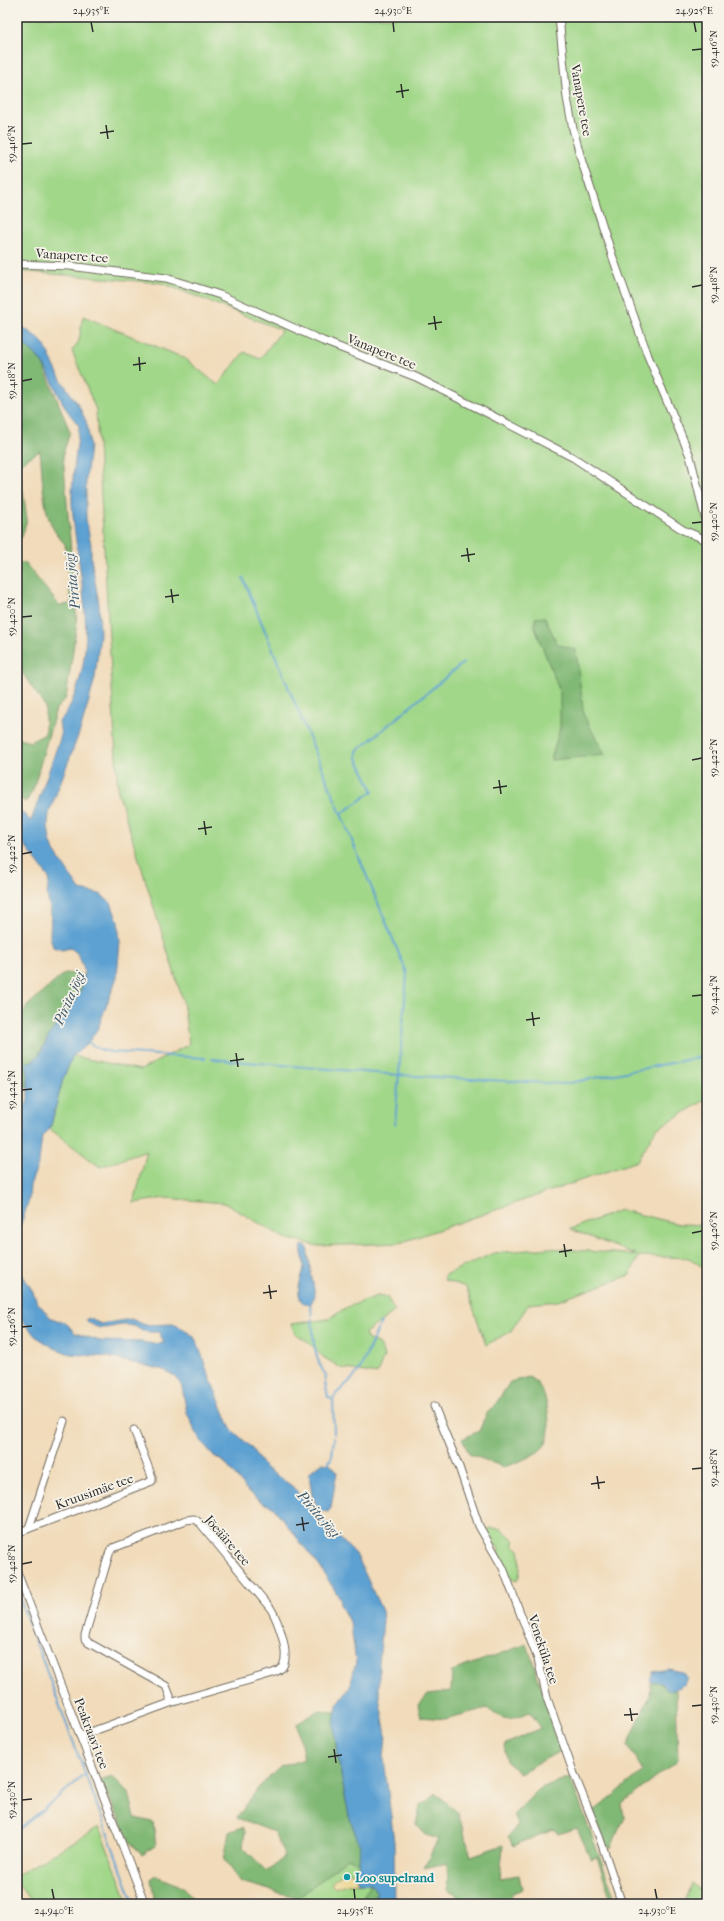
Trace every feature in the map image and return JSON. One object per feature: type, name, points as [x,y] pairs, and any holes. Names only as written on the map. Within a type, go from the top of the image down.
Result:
[{"type":"street","name":"Vanapere tee","points":[[559,17],[568,98],[573,129],[582,162],[613,258],[648,356],[690,456],[707,525]]},
{"type":"street","name":"Vanapere tee","points":[[17,264],[70,266],[166,278],[220,295],[323,341],[416,377],[574,458],[683,530],[704,539],[707,533]]},
{"type":"street","name":"Veneküla tee","points":[[434,1406],[459,1467],[479,1526],[503,1568],[538,1659],[547,1698],[574,1774],[598,1833],[622,1904]]},
{"type":"street","points":[[29,1528],[64,1420]]},
{"type":"street","name":"Kruusimäe tee","points":[[17,1533],[152,1481],[152,1477],[134,1430]]},
{"type":"street","name":"Jõeääre tee","points":[[80,1736],[170,1703],[273,1673],[280,1670],[285,1661],[284,1646],[271,1609],[200,1523],[194,1519],[186,1520],[113,1548],[110,1551],[85,1635],[85,1639],[89,1643],[166,1686],[170,1696],[170,1703]]},
{"type":"street","name":"Peakraavi tee","points":[[17,1572],[145,1904]]},
{"type":"green space","points":[[17,17],[707,17],[707,1099],[656,1129],[637,1161],[400,1243],[318,1246],[285,1238],[224,1203],[165,1198],[134,1203],[147,1151],[100,1167],[50,1129],[63,1079],[73,1056],[141,1070],[189,1044],[183,1001],[118,792],[96,410],[72,351],[79,341],[83,316],[184,358],[218,385],[244,352],[260,359],[282,330],[162,283],[17,271]]},
{"type":"green space","points":[[17,342],[29,347],[43,364],[70,432],[63,454],[77,623],[66,698],[56,709],[33,790],[26,802],[17,797],[17,738],[30,742],[45,734],[45,706],[23,674],[17,648],[18,564],[25,563],[59,605],[71,604],[65,544],[57,535],[47,513],[40,451],[19,464],[27,519],[22,537],[17,539]]},
{"type":"green space","points":[[545,617],[557,644],[576,650],[584,716],[605,755],[551,760],[560,728],[560,692],[535,628],[535,618]]},
{"type":"green space","points":[[65,973],[84,975],[81,989],[72,1006],[50,1034],[38,1056],[32,1061],[28,1072],[28,1087],[17,1089],[17,1025],[28,1005]]},
{"type":"green space","points":[[621,1210],[679,1224],[707,1225],[707,1270],[689,1258],[639,1256],[630,1275],[558,1301],[529,1304],[510,1332],[486,1345],[466,1287],[444,1280],[444,1275],[494,1253],[549,1248],[637,1255],[570,1229]]},
{"type":"green space","points":[[377,1296],[387,1297],[395,1311],[365,1333],[367,1339],[380,1344],[384,1356],[377,1374],[341,1368],[323,1357],[307,1341],[295,1334],[291,1324],[329,1319],[345,1308]]},
{"type":"green space","points":[[529,1377],[537,1383],[543,1392],[547,1407],[549,1433],[542,1449],[520,1461],[504,1467],[469,1454],[462,1439],[479,1431],[487,1413],[495,1405],[510,1382]]},
{"type":"green space","points":[[491,1528],[502,1529],[515,1541],[513,1545],[519,1550],[520,1557],[520,1570],[517,1581],[511,1579],[499,1554],[498,1546],[493,1545],[485,1531]]},
{"type":"green space","points":[[527,1644],[562,1750],[520,1773],[507,1762],[504,1745],[541,1728],[530,1712],[507,1719],[499,1716],[487,1708],[445,1719],[421,1717],[418,1706],[428,1694],[451,1691],[452,1671]]},
{"type":"green space","points":[[651,1681],[662,1683],[667,1690],[676,1690],[678,1760],[622,1804],[624,1817],[611,1848],[606,1846],[592,1813],[643,1771],[628,1745],[650,1695]]},
{"type":"green space","points":[[317,1711],[336,1712],[334,1723],[337,1754],[349,1816],[360,1846],[359,1864],[348,1858],[298,1898],[241,1882],[224,1859],[229,1832],[242,1827],[245,1831],[243,1847],[266,1871],[285,1857],[274,1832],[237,1818],[259,1787],[280,1767],[304,1759],[297,1724]]},
{"type":"green space","points":[[112,1776],[129,1793],[135,1818],[153,1822],[156,1846],[142,1855],[131,1843],[100,1780]]},
{"type":"green space","points":[[570,1777],[617,1904],[604,1904],[611,1900],[597,1857],[591,1859],[577,1828],[558,1834],[554,1829],[513,1846],[508,1837],[518,1824],[514,1814],[540,1788]]},
{"type":"green space","points":[[436,1793],[458,1813],[471,1856],[503,1845],[500,1878],[519,1875],[522,1889],[511,1894],[514,1904],[461,1904],[458,1897],[448,1890],[447,1863],[424,1868],[438,1839],[426,1835],[416,1824],[420,1807]]},
{"type":"green space","points":[[99,1827],[129,1904],[34,1904],[17,1882],[17,1875]]},
{"type":"green space","points":[[348,1858],[359,1864],[355,1873],[345,1872],[335,1888],[346,1884],[371,1883],[359,1904],[301,1904],[298,1898]]},
{"type":"green space","points":[[156,1876],[184,1889],[192,1898],[193,1904],[155,1904],[151,1879]]},
{"type":"green space","points":[[371,1883],[377,1893],[371,1904],[359,1904]]},
{"type":"green space","points":[[691,1883],[703,1892],[701,1900],[697,1904],[668,1904],[672,1901],[685,1902]]},
{"type":"sand","name":"Loo supelrand","points":[[345,1872],[355,1873],[358,1883],[346,1884],[335,1888],[332,1885],[332,1881]]},
{"type":"water","points":[[17,323],[44,344],[60,378],[79,406],[88,429],[90,447],[86,479],[86,519],[99,604],[100,634],[95,678],[90,697],[81,728],[49,813],[48,826],[50,840],[54,851],[80,890],[100,894],[111,903],[118,921],[120,942],[117,977],[98,1028],[88,1043],[73,1056],[63,1079],[50,1129],[42,1136],[39,1162],[30,1185],[29,1200],[19,1230],[17,1245],[17,1125],[28,1100],[28,1073],[26,1065],[39,1055],[50,1034],[69,1010],[80,991],[84,971],[77,953],[70,948],[62,950],[53,947],[50,936],[51,913],[47,895],[49,878],[17,835],[17,807],[31,821],[61,736],[59,721],[65,714],[73,699],[81,675],[85,651],[86,626],[72,504],[73,475],[79,426],[66,408],[40,360],[34,353],[17,342]]},
{"type":"water","points":[[302,1245],[307,1247],[315,1296],[310,1305],[304,1304],[299,1294],[304,1269],[301,1250]]},
{"type":"water","name":"Pirita jõgi","points":[[17,1255],[19,1269],[32,1290],[37,1302],[51,1318],[66,1323],[75,1333],[100,1341],[142,1342],[154,1344],[164,1343],[159,1332],[145,1332],[134,1326],[126,1325],[104,1328],[92,1325],[86,1320],[88,1318],[101,1324],[131,1319],[145,1325],[173,1324],[184,1329],[194,1337],[199,1346],[206,1368],[231,1429],[250,1446],[264,1467],[292,1486],[312,1509],[315,1510],[318,1508],[312,1495],[309,1474],[314,1468],[322,1463],[330,1464],[337,1472],[331,1508],[328,1512],[322,1511],[319,1513],[326,1524],[357,1556],[382,1611],[383,1622],[379,1664],[379,1697],[386,1735],[384,1759],[394,1842],[395,1904],[371,1904],[377,1893],[371,1883],[358,1883],[355,1873],[359,1864],[360,1846],[349,1816],[337,1754],[334,1723],[337,1705],[350,1686],[356,1662],[351,1626],[339,1602],[341,1600],[320,1567],[273,1507],[263,1503],[248,1491],[224,1462],[214,1456],[200,1440],[187,1413],[182,1387],[176,1377],[164,1370],[108,1357],[70,1354],[54,1348],[35,1336],[17,1313]]},
{"type":"water","points":[[668,1669],[683,1672],[687,1677],[684,1685],[671,1691],[667,1690],[662,1683],[651,1681],[650,1679],[653,1672]]},
{"type":"waterway","points":[[243,578],[407,973],[395,1124]]},
{"type":"waterway","points":[[341,814],[373,791],[357,758],[357,751],[463,663]]},
{"type":"waterway","points":[[87,1042],[101,1050],[111,1052],[205,1058]]},
{"type":"waterway","points":[[212,1059],[399,1075],[564,1084],[707,1056]]},
{"type":"waterway","points":[[310,1305],[312,1315]]},
{"type":"waterway","points":[[312,1319],[317,1355],[326,1375],[325,1383],[328,1397],[333,1400]]},
{"type":"waterway","points":[[334,1434],[333,1400],[335,1395],[355,1376],[362,1365],[381,1322]]},
{"type":"waterway","points":[[328,1464],[332,1456],[334,1438]]},
{"type":"waterway","points":[[17,1592],[134,1904]]},
{"type":"waterway","points":[[17,1831],[86,1774]]},
{"type":"place","name":"Loo supelrand","points":[[347,1877]]}]
